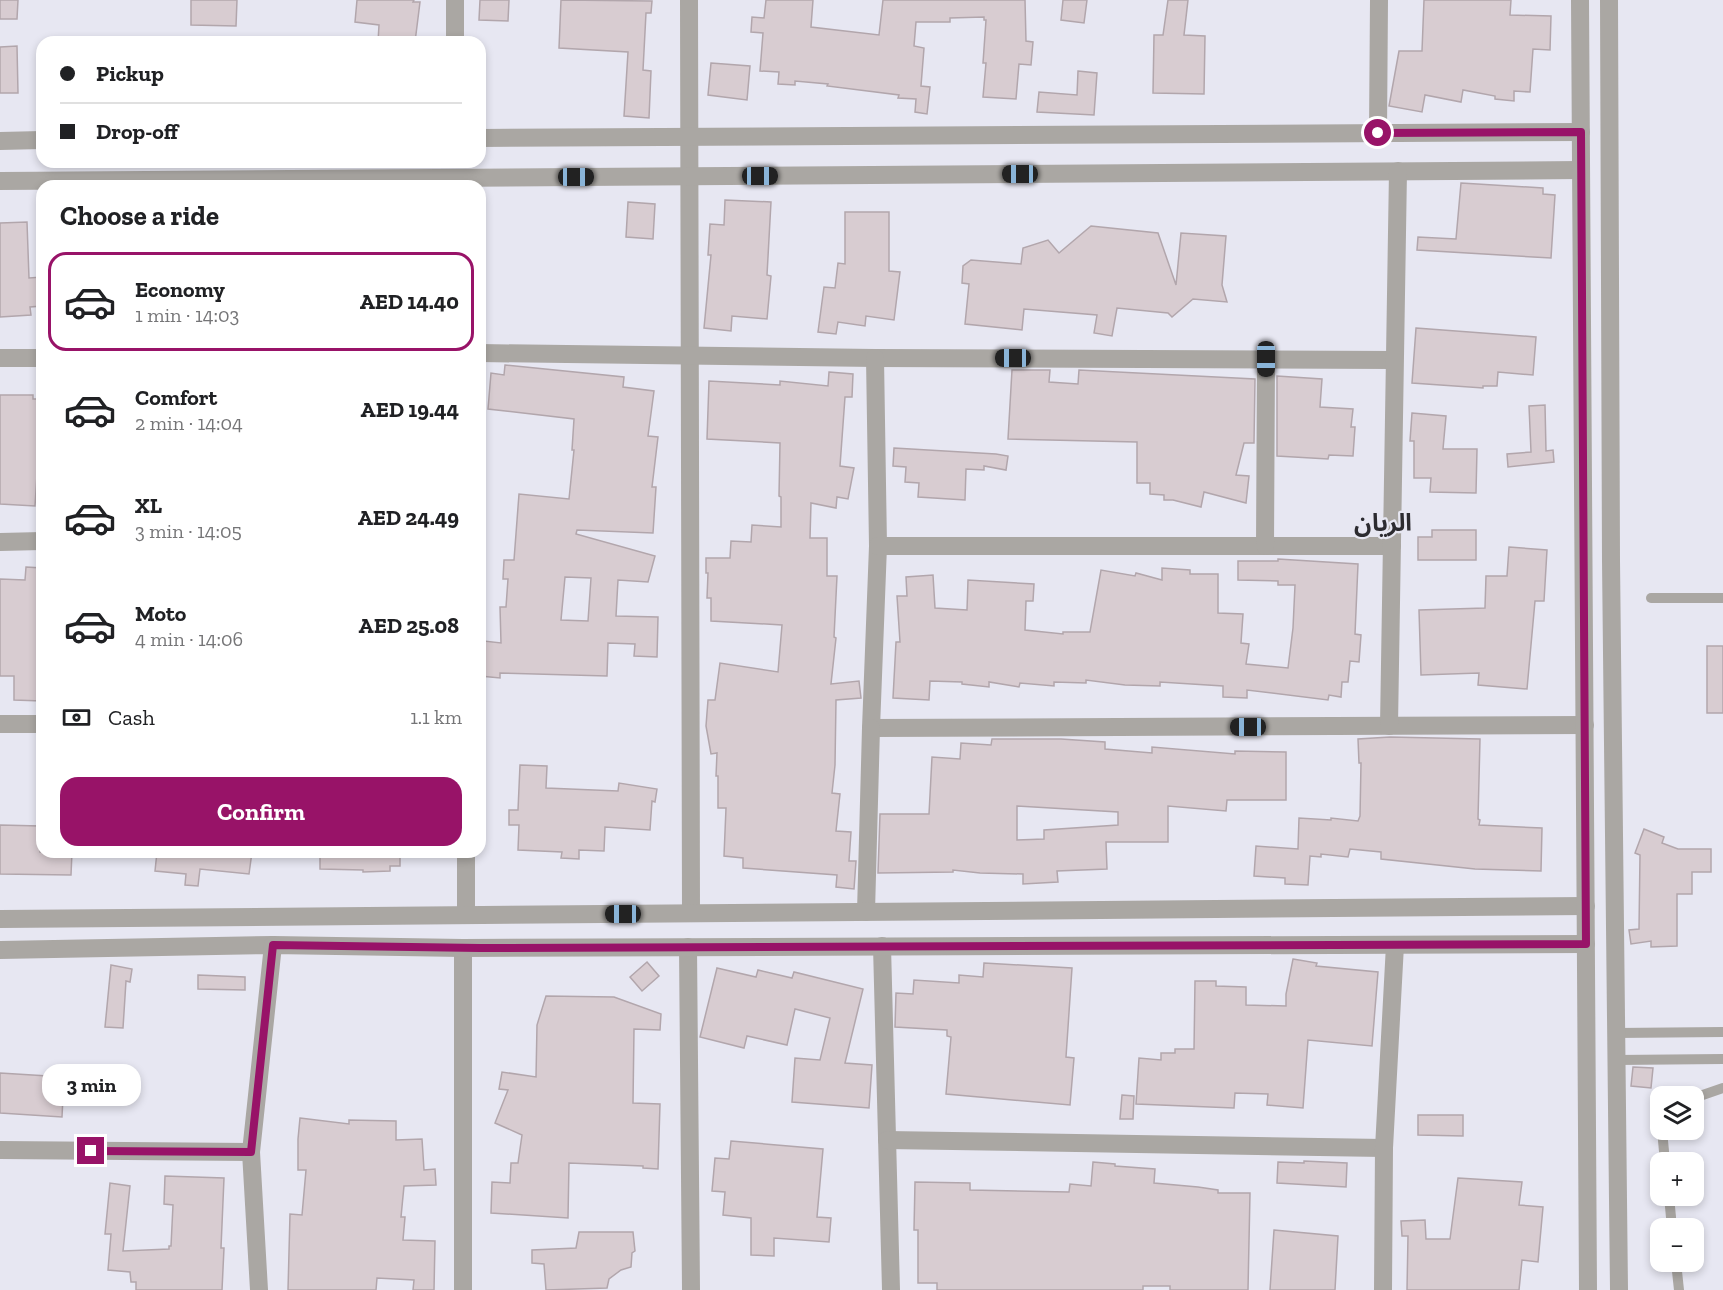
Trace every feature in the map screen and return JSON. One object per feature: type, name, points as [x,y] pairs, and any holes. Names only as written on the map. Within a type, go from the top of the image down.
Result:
[{"type":"street","points":[[455,36],[456,0]]},
{"type":"street","points":[[689,0],[691,913]]},
{"type":"street","points":[[1378,133],[1379,0]]},
{"type":"street","points":[[1580,0],[1588,1290]]},
{"type":"street","points":[[1610,0],[1611,561],[1619,1290]]},
{"type":"street","points":[[486,138],[1581,132]]},
{"type":"street","points":[[0,141],[36,141]]},
{"type":"street","points":[[350,180],[461,175],[689,176],[1581,170]]},
{"type":"street","points":[[1389,726],[1398,171]]},
{"type":"street","points":[[0,181],[36,181]]},
{"type":"street","points":[[486,353],[875,358],[1394,360]]},
{"type":"street","points":[[0,358],[36,358]]},
{"type":"street","points":[[866,912],[870,728],[878,546],[875,358]]},
{"type":"street","points":[[1265,546],[1266,359]]},
{"type":"street","points":[[0,542],[36,541]]},
{"type":"street","points":[[878,546],[1392,546]]},
{"type":"street","points":[[0,724],[36,724]]},
{"type":"street","points":[[870,728],[1585,726]]},
{"type":"street","points":[[466,858],[466,915]]},
{"type":"street","points":[[0,919],[1586,906]]},
{"type":"street","points":[[0,950],[273,945],[463,948],[1586,944]]},
{"type":"street","points":[[259,1290],[251,1152],[273,945]]},
{"type":"street","points":[[1383,1290],[1384,1148],[1395,945]]},
{"type":"street","points":[[882,946],[891,1290]]},
{"type":"street","points":[[688,947],[691,1290]]},
{"type":"street","points":[[463,948],[464,1290]]},
{"type":"street","points":[[887,1140],[1384,1148]]},
{"type":"street","points":[[0,1150],[251,1152]]},
{"type":"lane","points":[[1651,598],[1723,598]]},
{"type":"lane","points":[[1616,1033],[1723,1032]]},
{"type":"lane","points":[[1616,1060],[1723,1059]]},
{"type":"lane","points":[[1704,1095],[1723,1088]]},
{"type":"lane","points":[[1677,1272],[1679,1290]]},
{"type":"building","points":[[0,0],[18,0],[17,19],[0,19]]},
{"type":"building","points":[[191,0],[237,0],[236,26],[191,25]]},
{"type":"building","points":[[357,0],[414,0],[413,2],[420,2],[416,36],[378,36],[379,25],[355,22]]},
{"type":"building","points":[[480,0],[509,0],[508,21],[479,20]]},
{"type":"building","points":[[561,0],[652,1],[651,13],[646,13],[643,70],[651,71],[649,118],[624,116],[628,52],[559,48]]},
{"type":"building","points":[[766,0],[813,0],[811,27],[879,35],[883,0],[1025,0],[1026,41],[1033,42],[1031,65],[1019,64],[1016,99],[983,97],[986,20],[984,17],[950,18],[950,22],[916,22],[914,46],[924,48],[921,86],[930,87],[927,114],[915,112],[916,99],[898,98],[899,95],[795,81],[795,85],[778,84],[779,72],[760,71],[763,33],[751,32],[752,17],[764,18]]},
{"type":"building","points":[[1063,0],[1087,0],[1084,23],[1061,20]]},
{"type":"building","points":[[1168,0],[1188,0],[1184,35],[1205,36],[1204,94],[1153,93],[1154,35],[1163,35]]},
{"type":"building","points":[[1424,0],[1511,0],[1510,15],[1551,16],[1550,50],[1533,49],[1530,92],[1514,91],[1514,101],[1495,99],[1495,96],[1463,90],[1461,102],[1425,95],[1422,112],[1389,106],[1399,51],[1422,51]]},
{"type":"building","points":[[17,46],[18,93],[0,93],[0,47]]},
{"type":"building","points":[[711,63],[750,66],[747,100],[708,95]]},
{"type":"building","points":[[1078,71],[1097,73],[1094,115],[1037,112],[1039,92],[1077,95]]},
{"type":"building","points":[[1461,183],[1543,188],[1543,194],[1555,195],[1551,258],[1417,250],[1418,237],[1456,239]]},
{"type":"building","points":[[725,200],[771,202],[767,275],[771,276],[767,319],[732,316],[731,331],[704,328],[711,255],[708,255],[710,224],[724,225]]},
{"type":"building","points":[[628,202],[655,204],[653,239],[626,237]]},
{"type":"building","points":[[845,212],[889,212],[889,271],[900,272],[894,320],[866,316],[865,326],[838,322],[836,334],[818,332],[824,287],[835,288],[838,263],[845,264]]},
{"type":"building","points":[[27,222],[29,278],[36,277],[36,306],[30,307],[31,315],[0,317],[0,223]]},
{"type":"building","points":[[1091,226],[1158,233],[1176,285],[1181,233],[1226,236],[1222,285],[1227,302],[1193,299],[1172,317],[1168,313],[1117,308],[1112,336],[1094,333],[1097,315],[1024,309],[1022,330],[965,324],[969,284],[962,283],[963,266],[971,260],[1021,264],[1023,248],[1048,240],[1059,253]]},
{"type":"building","points":[[1416,328],[1536,337],[1533,375],[1498,372],[1497,386],[1483,386],[1483,388],[1412,383]]},
{"type":"building","points":[[505,365],[624,377],[623,387],[654,391],[648,436],[658,437],[652,487],[656,487],[653,533],[577,530],[576,534],[655,556],[648,582],[618,580],[616,616],[658,617],[657,657],[634,656],[635,644],[608,643],[607,676],[500,673],[500,678],[486,677],[486,641],[501,643],[500,607],[506,607],[508,579],[503,579],[504,560],[514,560],[519,494],[569,499],[574,450],[572,450],[574,419],[488,409],[491,373],[504,375]],"holes":[[[565,577],[591,578],[588,621],[561,620]]]},
{"type":"building","points":[[1012,370],[1050,370],[1049,382],[1078,384],[1079,370],[1255,379],[1254,443],[1244,443],[1236,475],[1249,476],[1246,503],[1204,492],[1201,507],[1164,500],[1164,495],[1150,494],[1150,483],[1137,483],[1137,442],[1008,439]]},
{"type":"building","points":[[829,372],[853,374],[852,397],[845,397],[840,466],[854,468],[848,499],[837,497],[836,508],[811,503],[810,538],[827,538],[827,576],[837,576],[834,637],[836,638],[831,684],[859,681],[861,698],[836,700],[832,793],[840,794],[836,831],[851,832],[849,861],[856,861],[854,889],[836,887],[837,875],[743,868],[743,858],[724,856],[726,808],[718,808],[717,753],[711,754],[706,726],[708,700],[715,700],[720,663],[778,672],[782,625],[711,621],[711,598],[707,598],[706,558],[730,558],[731,541],[751,542],[752,525],[781,527],[781,497],[779,496],[780,443],[707,439],[709,381],[780,385],[780,381],[828,386]]},
{"type":"building","points":[[1277,376],[1322,379],[1320,407],[1353,409],[1351,427],[1355,427],[1353,456],[1329,455],[1328,459],[1277,456]]},
{"type":"building","points":[[0,395],[33,395],[33,399],[36,399],[35,506],[0,504]]},
{"type":"building","points":[[1545,405],[1546,451],[1553,450],[1554,462],[1508,467],[1507,454],[1531,452],[1529,406]]},
{"type":"building","points":[[1412,413],[1446,416],[1443,449],[1477,449],[1476,493],[1430,492],[1431,478],[1414,478],[1414,441],[1410,441]]},
{"type":"building","points":[[894,448],[1008,456],[1006,470],[984,466],[984,470],[966,469],[965,500],[918,497],[919,483],[905,482],[906,467],[893,466]]},
{"type":"building","points":[[1432,530],[1476,530],[1476,560],[1418,560],[1418,537],[1432,537]]},
{"type":"building","points":[[1509,547],[1547,550],[1544,601],[1535,601],[1527,689],[1478,685],[1479,673],[1421,675],[1419,610],[1485,608],[1486,576],[1507,576]]},
{"type":"building","points":[[1278,559],[1358,564],[1355,634],[1361,635],[1359,662],[1350,661],[1348,682],[1342,682],[1341,697],[1329,695],[1328,700],[1247,690],[1247,698],[1223,697],[1223,686],[1160,682],[1160,686],[1125,685],[1086,680],[1086,683],[1054,682],[1054,686],[1020,683],[1019,687],[989,682],[989,687],[962,684],[962,682],[930,681],[929,700],[893,698],[896,642],[900,642],[897,596],[907,596],[906,577],[933,575],[935,608],[967,610],[968,580],[1034,584],[1033,601],[1026,601],[1025,630],[1063,634],[1063,632],[1090,632],[1101,570],[1135,576],[1136,573],[1162,580],[1162,568],[1190,570],[1190,574],[1218,574],[1218,613],[1243,614],[1241,643],[1249,644],[1246,664],[1288,668],[1295,585],[1278,585],[1278,581],[1238,580],[1238,561],[1278,561]]},
{"type":"building","points":[[26,567],[36,568],[36,701],[14,700],[14,676],[0,676],[0,579],[25,580]]},
{"type":"building","points":[[1707,646],[1723,646],[1723,713],[1707,713]]},
{"type":"building","points":[[1390,737],[1480,739],[1479,825],[1542,828],[1541,871],[1475,869],[1381,859],[1381,852],[1350,849],[1348,857],[1321,854],[1321,857],[1310,856],[1308,885],[1285,884],[1285,878],[1254,876],[1256,846],[1298,849],[1299,818],[1358,821],[1361,763],[1359,763],[1358,739]]},
{"type":"building","points":[[992,739],[1061,739],[1105,742],[1105,749],[1152,753],[1152,747],[1235,754],[1235,751],[1286,752],[1286,800],[1227,800],[1226,811],[1168,806],[1168,842],[1106,842],[1107,869],[1057,871],[1058,882],[1023,884],[1023,874],[953,870],[953,872],[878,873],[880,814],[929,814],[932,757],[960,759],[961,743],[991,745]],"holes":[[[1017,806],[1118,812],[1118,825],[1044,830],[1044,839],[1017,840]]]},
{"type":"building","points":[[520,765],[547,766],[546,788],[618,791],[619,783],[657,789],[655,802],[652,801],[650,830],[605,827],[604,851],[579,850],[579,859],[561,858],[562,852],[518,850],[519,825],[509,825],[509,810],[518,810]]},
{"type":"building","points":[[0,825],[36,826],[36,858],[72,858],[71,875],[0,874]]},
{"type":"building","points":[[1644,829],[1664,837],[1662,843],[1678,849],[1711,849],[1711,872],[1692,872],[1692,894],[1677,894],[1677,946],[1651,947],[1651,941],[1631,944],[1629,930],[1639,929],[1640,855],[1635,853]]},
{"type":"building","points":[[156,858],[251,858],[249,874],[200,869],[198,886],[185,885],[186,874],[155,871]]},
{"type":"building","points":[[320,858],[400,858],[400,866],[390,866],[390,871],[320,869]]},
{"type":"building","points":[[1293,959],[1317,963],[1316,966],[1378,972],[1372,1046],[1308,1040],[1303,1108],[1267,1105],[1268,1094],[1235,1093],[1234,1108],[1136,1104],[1139,1058],[1161,1060],[1161,1053],[1175,1053],[1175,1049],[1194,1049],[1195,981],[1216,981],[1216,986],[1246,987],[1246,1005],[1286,1006]]},
{"type":"building","points":[[647,962],[659,976],[642,991],[630,977]]},
{"type":"building","points":[[984,963],[1072,968],[1066,1057],[1074,1058],[1070,1105],[946,1094],[951,1037],[947,1036],[947,1030],[895,1027],[896,993],[913,994],[914,980],[959,983],[959,975],[983,977]]},
{"type":"building","points":[[111,965],[132,969],[130,982],[126,981],[123,1028],[105,1027]]},
{"type":"building","points":[[717,968],[756,977],[758,970],[792,978],[794,972],[863,989],[845,1063],[872,1065],[869,1108],[792,1102],[795,1058],[820,1060],[830,1018],[795,1009],[787,1045],[747,1036],[744,1048],[700,1037]]},
{"type":"building","points":[[198,975],[245,977],[245,990],[198,989]]},
{"type":"building","points":[[546,996],[614,997],[661,1014],[660,1030],[634,1029],[633,1103],[660,1104],[658,1169],[643,1168],[643,1166],[569,1163],[568,1218],[491,1213],[492,1182],[510,1183],[511,1163],[518,1163],[522,1135],[495,1123],[508,1090],[499,1089],[502,1072],[536,1077],[537,1025]]},
{"type":"building","points":[[1633,1067],[1653,1068],[1650,1088],[1631,1086]]},
{"type":"building","points":[[0,1073],[64,1077],[62,1117],[0,1113]]},
{"type":"building","points":[[1122,1095],[1134,1096],[1133,1119],[1120,1119]]},
{"type":"building","points":[[1418,1115],[1463,1115],[1463,1136],[1418,1135]]},
{"type":"building","points":[[300,1118],[349,1124],[349,1120],[396,1121],[396,1140],[422,1139],[424,1170],[435,1169],[436,1185],[404,1186],[401,1217],[405,1217],[403,1240],[435,1241],[434,1290],[413,1290],[414,1280],[377,1278],[376,1290],[288,1290],[290,1214],[302,1215],[306,1170],[298,1170]]},
{"type":"building","points":[[731,1141],[823,1149],[817,1217],[831,1218],[829,1242],[774,1238],[774,1256],[751,1255],[751,1218],[723,1215],[725,1192],[712,1191],[715,1158],[729,1159]]},
{"type":"building","points":[[1304,1161],[1347,1163],[1346,1187],[1277,1183],[1278,1162],[1304,1163]]},
{"type":"building","points":[[1093,1162],[1155,1169],[1154,1183],[1218,1190],[1218,1193],[1250,1193],[1248,1290],[1170,1290],[1170,1286],[1143,1286],[1143,1290],[937,1290],[937,1283],[918,1283],[918,1230],[914,1230],[915,1182],[970,1183],[970,1190],[1069,1192],[1070,1184],[1091,1186]]},
{"type":"building","points":[[165,1176],[224,1178],[222,1290],[136,1290],[136,1282],[131,1282],[130,1272],[108,1270],[111,1234],[105,1234],[110,1183],[130,1186],[123,1251],[169,1249],[173,1205],[164,1204]]},
{"type":"building","points":[[1458,1178],[1522,1182],[1519,1205],[1543,1207],[1538,1262],[1522,1260],[1519,1290],[1407,1290],[1408,1236],[1402,1236],[1401,1221],[1425,1220],[1426,1239],[1450,1239]]},
{"type":"building","points":[[1274,1230],[1338,1236],[1335,1290],[1270,1290]]},
{"type":"building","points":[[579,1232],[633,1232],[635,1251],[632,1253],[631,1267],[621,1270],[609,1279],[607,1288],[546,1290],[544,1264],[532,1263],[532,1250],[576,1248]]},
{"type":"district","name":"الريان","points":[[1383,522]]},
{"type":"route","points":[[91,1151],[251,1152],[273,945],[480,948],[1586,944],[1581,132],[1378,133]]}]
